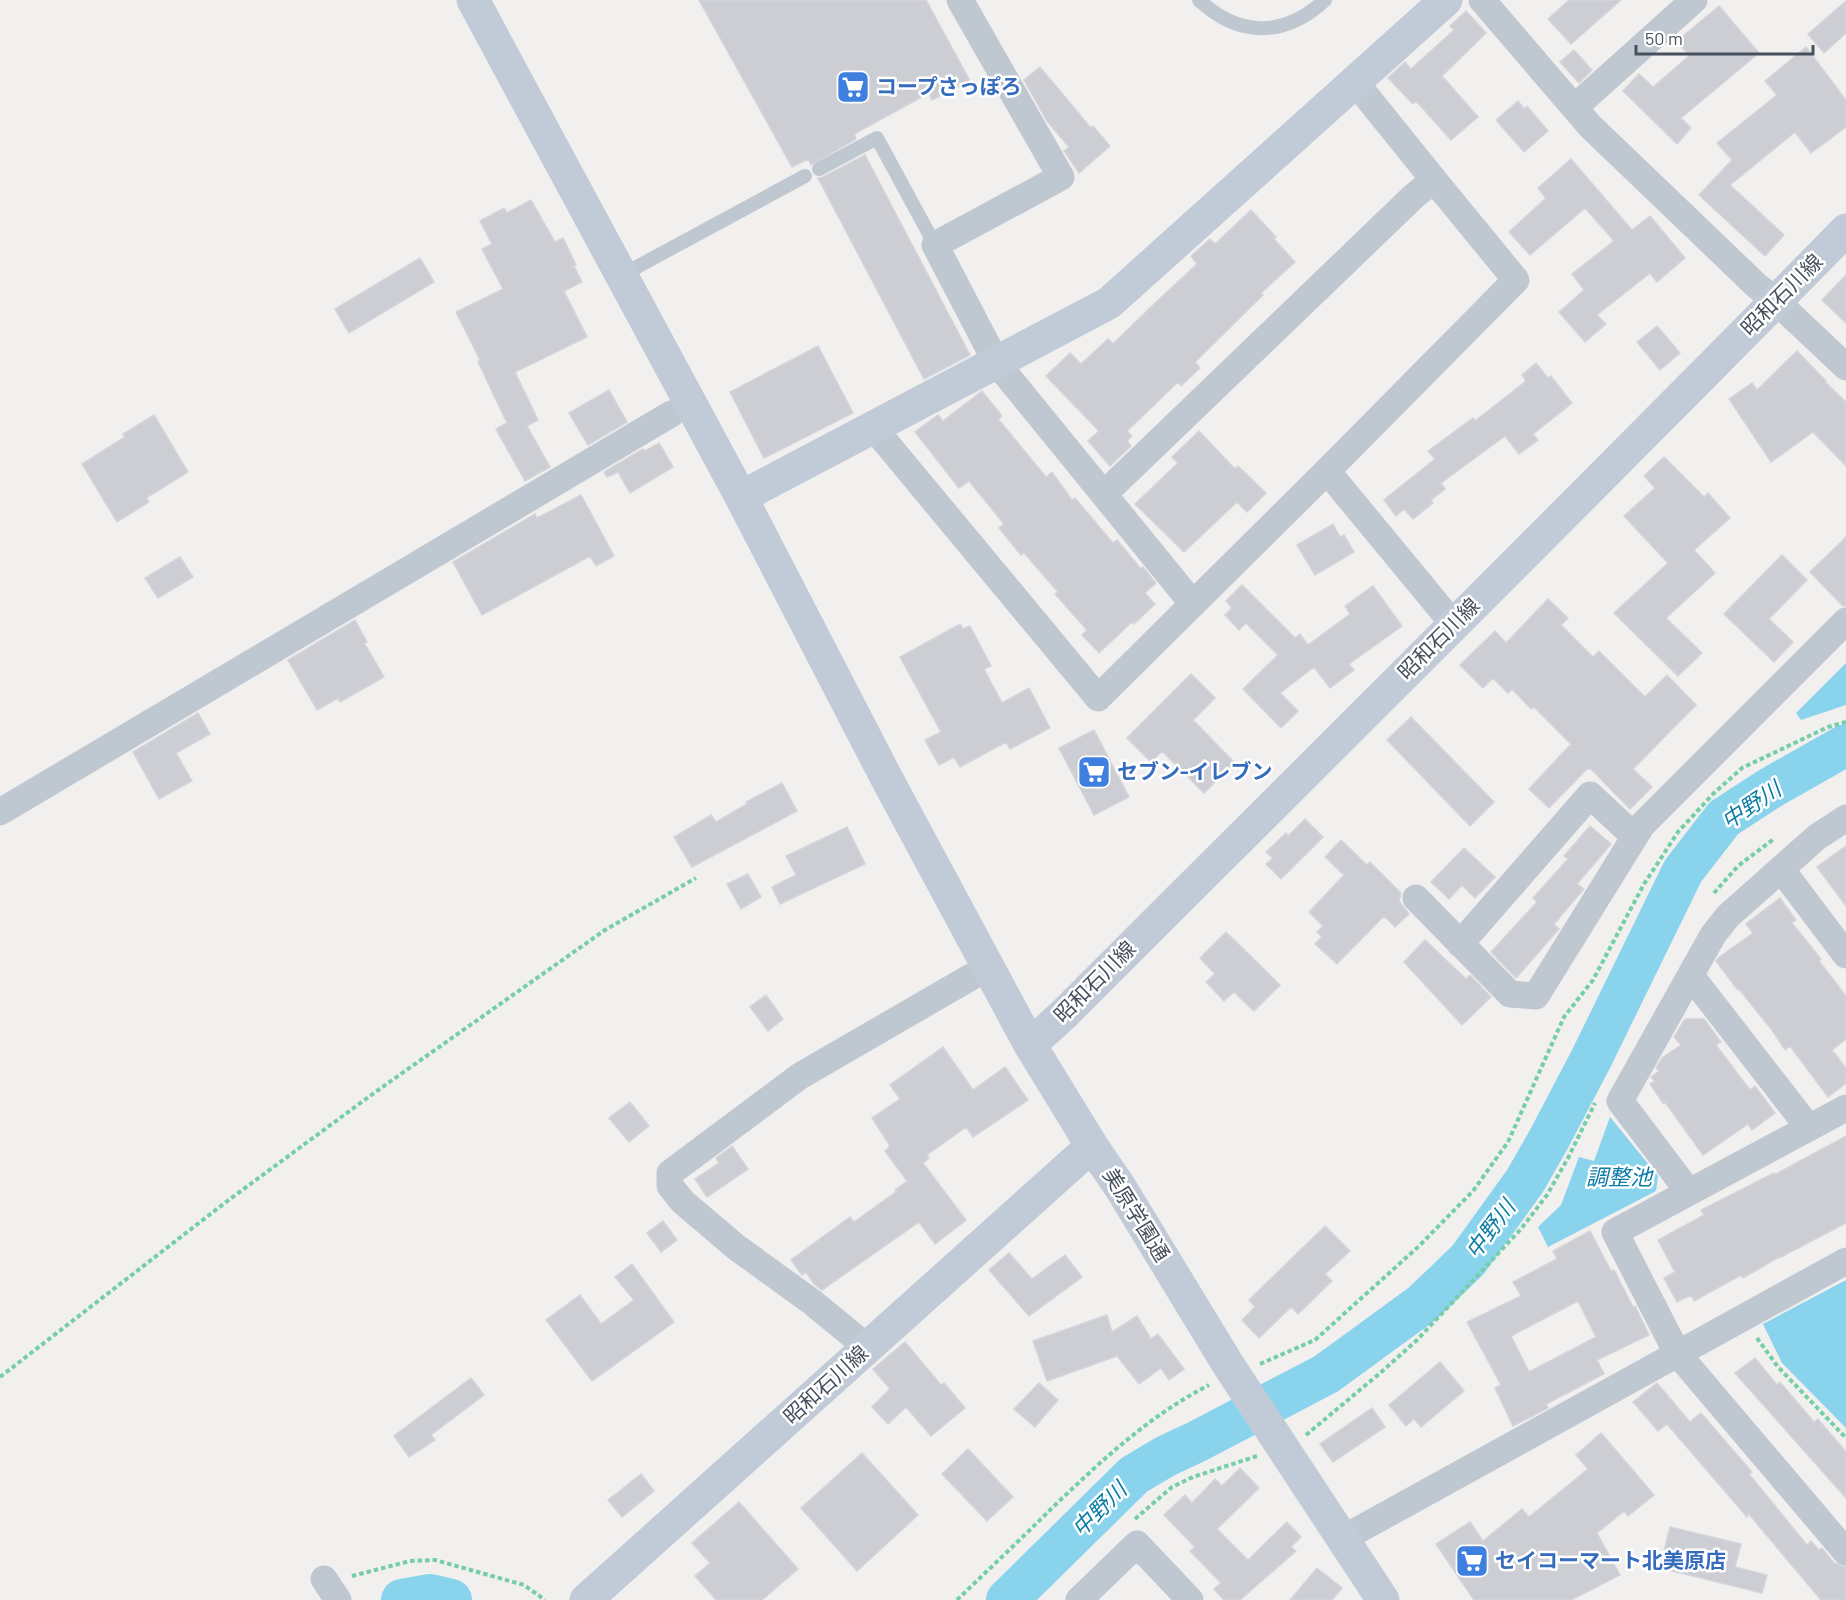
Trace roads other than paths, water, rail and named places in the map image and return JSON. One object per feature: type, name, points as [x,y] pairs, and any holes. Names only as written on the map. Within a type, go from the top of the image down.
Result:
[{"type":"street","name":"美原学園通","points":[[473,0],[741,497],[892,789],[1030,1045],[1238,1378],[1342,1539]]},
{"type":"street","points":[[960,0],[1061,177],[935,245],[996,362],[1192,604]]},
{"type":"street","points":[[741,497],[1109,303],[1446,0]]},
{"type":"street","points":[[1482,0],[1590,126],[1757,286],[1846,367]]},
{"type":"street","points":[[1575,107],[1694,0]]},
{"type":"street","points":[[873,428],[1098,698],[1328,471],[1516,280],[1355,82]]},
{"type":"street","points":[[1104,494],[1414,196],[1434,180]]},
{"type":"street","name":"昭和石川線","points":[[1030,1045],[1455,626],[1562,514],[1846,230]]},
{"type":"street","points":[[0,812],[671,414]]},
{"type":"street","points":[[1328,471],[1455,626]]},
{"type":"street","points":[[1416,898],[1510,994],[1536,996],[1642,825],[1846,621]]},
{"type":"street","points":[[1460,944],[1590,795],[1634,836]]},
{"type":"street","points":[[1688,1191],[1620,1101],[1713,935],[1728,916],[1817,837],[1846,818]]},
{"type":"street","points":[[1781,869],[1846,955]]},
{"type":"street","points":[[868,1347],[812,1302],[736,1248],[683,1202],[670,1186],[670,1173],[800,1076],[970,976]]},
{"type":"street","points":[[1691,976],[1809,1128]]},
{"type":"street","points":[[1846,1108],[1615,1232],[1677,1353],[1846,1552]]},
{"type":"street","name":"昭和石川線","points":[[586,1600],[1092,1146]]},
{"type":"street","points":[[1383,1600],[1342,1539],[1846,1261]]},
{"type":"street","points":[[1079,1600],[1137,1544],[1190,1600]]},
{"type":"lane","points":[[1199,0],[1224,17],[1245,26],[1261,29],[1280,28],[1313,11],[1325,0]]},
{"type":"lane","points":[[819,169],[877,138],[935,245]]},
{"type":"lane","points":[[621,274],[805,176]]},
{"type":"water","points":[[1846,663],[1846,705],[1801,720],[1796,713]]},
{"type":"water","name":"調整池","points":[[1610,1117],[1658,1176],[1656,1191],[1548,1247],[1538,1227],[1561,1205],[1579,1157],[1594,1161]]},
{"type":"water","points":[[1846,1280],[1846,1428],[1782,1363],[1763,1324]]},
{"type":"waterway","name":"中野川","points":[[1007,1600],[1134,1475],[1166,1456],[1326,1374],[1422,1304],[1468,1260],[1525,1181],[1549,1139],[1683,871],[1724,818],[1772,787],[1846,745]]},
{"type":"waterway","name":"中野川","points":[[402,1600],[430,1595],[451,1600]]},
{"type":"place","name":"コープさっぽろ","points":[[853,87]]},
{"type":"place","name":"セブン-イレブン","points":[[1094,772]]},
{"type":"place","name":"セイコーマート北美原店","points":[[1472,1561]]}]
